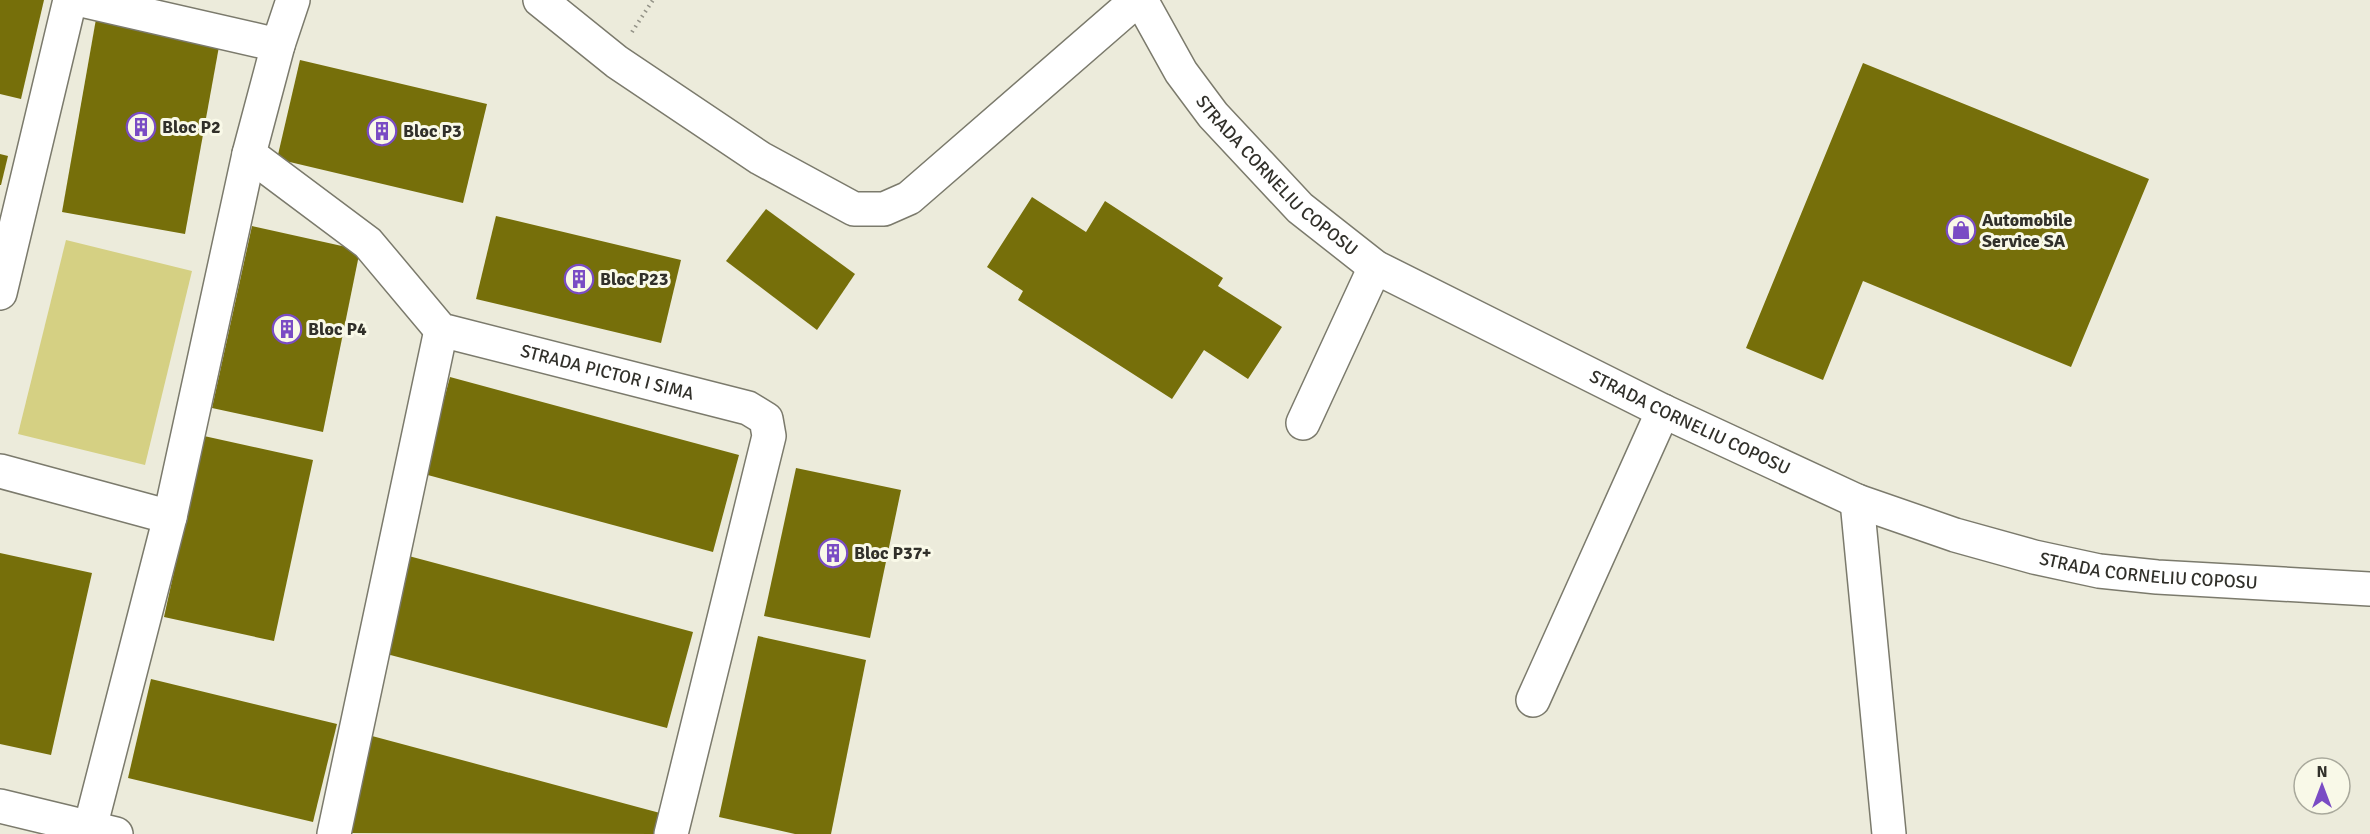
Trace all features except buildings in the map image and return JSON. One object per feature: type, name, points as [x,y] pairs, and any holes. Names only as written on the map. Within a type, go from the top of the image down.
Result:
[{"type":"street","points":[[0,293],[70,0]]},
{"type":"street","points":[[81,0],[278,45]]},
{"type":"street","points":[[0,806],[103,831],[249,154],[278,45],[293,0]]},
{"type":"street","points":[[540,0],[617,62],[760,158],[854,208],[884,208],[909,198],[1139,0]]},
{"type":"street","name":"STRADA CORNELIU COPOSU","points":[[1139,0],[1182,72],[1213,115],[1300,208],[1375,267],[1664,411],[1857,501],[1955,535],[2034,557],[2100,571],[2228,582],[2370,589]]},
{"type":"street","points":[[249,154],[368,243],[441,330],[334,834]]},
{"type":"street","points":[[1303,423],[1375,267]]},
{"type":"street","name":"STRADA PICTOR I SIMA","points":[[441,330],[748,408],[766,419],[769,436],[671,834]]},
{"type":"street","points":[[1533,700],[1664,411]]},
{"type":"street","points":[[0,471],[170,517]]},
{"type":"street","points":[[1857,501],[1889,834]]},
{"type":"shaded area","points":[[66,240],[192,271],[145,465],[18,434]]},
{"type":"place","name":"Bloc P2","points":[[141,127]]},
{"type":"place","name":"Bloc P3","points":[[382,131]]},
{"type":"place","name":"Automobile Service SA","points":[[1961,230]]},
{"type":"place","name":"Bloc P23","points":[[579,279]]},
{"type":"place","name":"Bloc P4","points":[[287,329]]},
{"type":"place","name":"Bloc P37+","points":[[833,553]]}]
